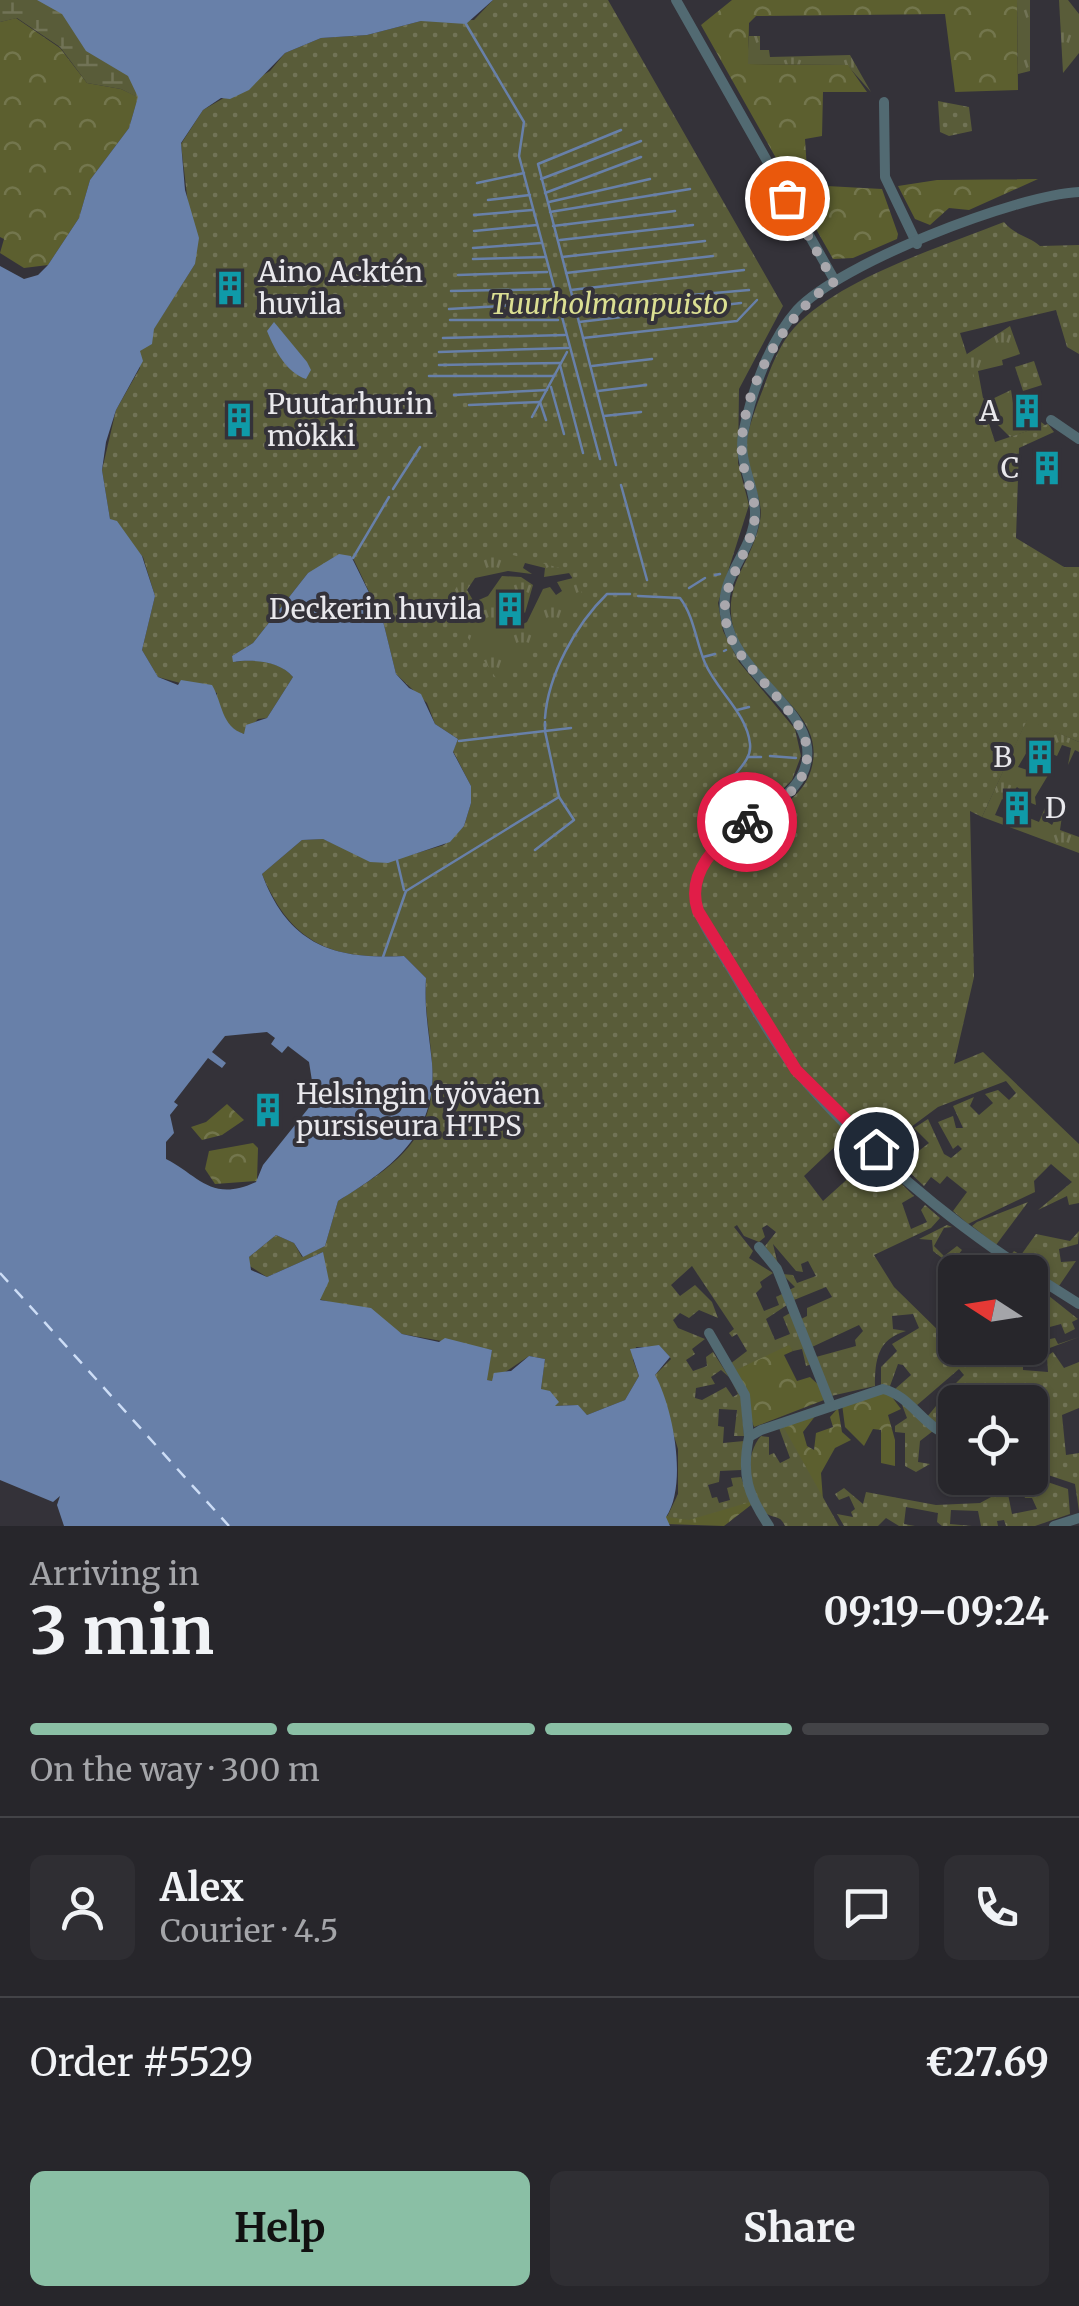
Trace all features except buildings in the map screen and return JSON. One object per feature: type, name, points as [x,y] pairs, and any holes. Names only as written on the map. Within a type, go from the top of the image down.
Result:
[{"type":"street","points":[[676,0],[834,282]]},
{"type":"street","points":[[884,102],[885,178],[916,244]]},
{"type":"street","points":[[1006,1255],[928,1197],[806,1081],[782,1050],[698,911],[696,882],[714,850],[731,832],[790,793],[800,780],[807,758],[800,728],[738,652],[724,603],[727,582],[755,519],[742,458],[751,406],[783,329],[803,304],[834,282],[916,244],[1024,202],[1079,192]]},
{"type":"street","points":[[1051,420],[1079,439]]},
{"type":"street","points":[[760,1247],[777,1269],[830,1403]]},
{"type":"street","points":[[1048,1284],[1079,1304]]},
{"type":"street","points":[[709,1332],[714,1348],[745,1396],[745,1486],[770,1526]]},
{"type":"street","points":[[748,1437],[830,1403],[881,1389],[892,1391],[938,1430]]},
{"type":"street","points":[[1054,1526],[1079,1518]]},
{"type":"green space","points":[[0,0],[86,0],[149,78],[133,118],[137,97],[121,89],[87,83],[60,47],[17,18],[0,22]]},
{"type":"green space","name":"Tuurholmanpuisto","points":[[493,0],[608,0],[783,306],[739,389],[738,463],[749,505],[718,603],[723,631],[739,662],[795,729],[801,756],[792,780],[713,841],[720,847],[796,795],[811,770],[814,751],[803,720],[743,650],[731,612],[736,582],[755,538],[761,511],[746,456],[747,440],[772,365],[784,342],[814,310],[864,279],[1004,222],[1040,246],[1079,245],[1079,354],[1067,347],[1056,310],[960,333],[995,442],[1048,424],[1054,432],[1019,448],[1016,538],[1064,567],[1079,567],[1079,742],[1027,720],[982,817],[970,811],[974,977],[954,1064],[983,1052],[1079,1144],[1079,1203],[1069,1205],[1067,1196],[1038,1210],[1072,1182],[1051,1164],[1034,1181],[1035,1192],[968,1224],[953,1211],[967,1192],[947,1176],[940,1184],[931,1177],[924,1186],[889,1153],[908,1135],[898,1148],[907,1160],[929,1143],[914,1128],[928,1119],[944,1154],[951,1158],[962,1149],[958,1145],[953,1149],[938,1122],[953,1116],[956,1128],[963,1128],[953,1106],[974,1097],[970,1106],[979,1115],[993,1103],[985,1094],[998,1090],[1009,1100],[1016,1093],[1006,1081],[938,1107],[884,1147],[905,1123],[895,1113],[874,1119],[868,1133],[851,1118],[843,1126],[866,1150],[862,1157],[844,1138],[804,1176],[823,1201],[873,1156],[914,1196],[902,1203],[911,1229],[927,1222],[921,1210],[925,1205],[940,1218],[931,1228],[874,1255],[894,1287],[938,1330],[938,1365],[1023,1365],[1023,1370],[1048,1372],[1048,1355],[1053,1352],[1064,1368],[1079,1362],[1079,1408],[1062,1415],[1066,1455],[1079,1453],[1079,1511],[1075,1484],[1048,1475],[1048,1385],[954,1385],[964,1375],[959,1369],[916,1406],[895,1389],[911,1375],[898,1364],[890,1386],[881,1385],[881,1367],[897,1351],[892,1344],[919,1328],[913,1314],[892,1316],[893,1329],[906,1331],[883,1345],[877,1360],[875,1386],[831,1396],[816,1357],[856,1346],[855,1340],[863,1331],[859,1325],[812,1347],[801,1319],[807,1316],[807,1308],[832,1297],[826,1287],[794,1300],[789,1290],[795,1287],[782,1274],[793,1275],[797,1283],[816,1276],[808,1261],[801,1264],[803,1272],[796,1271],[773,1244],[778,1265],[765,1246],[776,1232],[767,1225],[762,1228],[765,1237],[759,1242],[744,1236],[737,1225],[734,1227],[753,1251],[749,1258],[773,1273],[760,1282],[762,1287],[756,1293],[764,1311],[779,1305],[776,1297],[782,1294],[787,1305],[766,1319],[775,1340],[790,1334],[783,1317],[790,1313],[812,1364],[806,1366],[802,1349],[793,1351],[789,1345],[734,1371],[730,1364],[747,1351],[737,1334],[732,1337],[729,1333],[734,1329],[692,1266],[671,1285],[680,1296],[695,1285],[712,1302],[718,1318],[699,1310],[689,1318],[680,1313],[673,1320],[678,1328],[705,1339],[686,1360],[693,1371],[707,1366],[706,1357],[713,1352],[729,1377],[721,1370],[711,1377],[715,1384],[696,1388],[695,1398],[702,1400],[726,1387],[733,1397],[738,1394],[732,1382],[741,1397],[744,1436],[734,1436],[737,1410],[719,1409],[718,1426],[724,1427],[723,1443],[744,1441],[741,1470],[720,1471],[719,1482],[708,1485],[712,1498],[717,1497],[719,1503],[730,1500],[727,1488],[733,1486],[731,1478],[741,1477],[750,1502],[689,1520],[667,1517],[678,1494],[678,1449],[655,1375],[671,1359],[663,1350],[636,1347],[633,1360],[639,1376],[625,1400],[587,1415],[577,1405],[555,1406],[541,1389],[545,1359],[529,1356],[492,1381],[486,1380],[492,1350],[402,1334],[375,1315],[319,1299],[323,1252],[267,1277],[248,1265],[249,1257],[276,1235],[294,1243],[302,1257],[325,1246],[338,1201],[378,1175],[409,1147],[428,1111],[432,1089],[426,978],[404,956],[356,955],[317,943],[286,917],[262,874],[302,840],[323,839],[346,849],[407,856],[444,845],[464,826],[471,786],[453,751],[458,739],[435,724],[427,703],[396,674],[383,621],[353,558],[308,573],[253,643],[232,656],[236,662],[275,665],[293,677],[267,718],[258,719],[244,734],[224,718],[217,693],[158,677],[142,650],[155,596],[143,557],[110,519],[102,470],[116,410],[140,368],[139,352],[195,264],[181,144],[203,110],[270,71],[285,53],[321,38],[367,35],[421,21],[474,20]],"holes":[[[484,547],[567,570],[587,600],[501,685],[454,618],[454,591]]]},
{"type":"green space","points":[[732,0],[1017,0],[1018,90],[955,92],[945,14],[756,16],[749,23],[748,64],[848,65],[867,92],[823,92],[822,136],[805,139],[808,185],[882,189],[897,239],[853,258],[833,259],[701,25]]},
{"type":"green space","points":[[1017,0],[1030,0],[1030,71],[1018,74]]},
{"type":"green space","points":[[1059,0],[1068,0],[1079,14],[1079,53],[1063,73]]},
{"type":"green space","points":[[16,18],[60,48],[87,83],[121,89],[138,97],[129,128],[90,180],[79,218],[48,265],[24,268],[0,253],[4,239],[0,237],[0,22]]},
{"type":"green space","points":[[749,36],[760,36],[760,50],[769,50],[770,57],[850,55],[871,92],[847,65],[747,64]]},
{"type":"green space","points":[[938,101],[969,107],[972,131],[949,136],[940,132]]},
{"type":"green space","points":[[1038,179],[969,210],[949,208],[930,225],[915,219],[898,186],[937,180]]},
{"type":"green space","points":[[1010,326],[1020,354],[1002,360],[1003,365],[978,371],[983,398],[988,401],[1011,390],[1017,429],[1041,422],[1045,425],[1010,437],[986,413],[966,362],[967,354]]},
{"type":"green space","points":[[1034,361],[1042,385],[1023,391],[1015,367]]},
{"type":"green space","points":[[477,539],[576,572],[544,577],[545,568],[525,563],[523,568],[532,574],[508,571],[475,578],[467,590],[474,602],[488,596],[502,576],[521,577],[533,585],[525,613],[504,593],[498,600],[500,616],[519,626],[527,622],[543,589],[550,587],[556,595],[562,591],[557,582],[577,577],[635,584],[508,733],[443,600]]},
{"type":"green space","points":[[1027,719],[1079,742],[1079,752],[1075,750],[1068,765],[1071,748],[1062,745],[1057,756],[1047,752],[1045,741],[1034,740],[1018,767],[1043,775],[1045,770],[1050,772],[1035,797],[1036,805],[1026,801],[1028,796],[1017,787],[1006,801],[1002,799],[995,815],[1021,824],[1022,815],[1039,822],[1045,808],[1050,810],[1046,821],[1052,825],[1058,813],[1062,816],[1060,830],[1079,837],[1079,853],[982,817]]},
{"type":"green space","points":[[227,1104],[244,1120],[222,1135],[202,1140],[191,1127],[206,1122]]},
{"type":"green space","points":[[253,1143],[258,1148],[257,1181],[215,1184],[205,1169],[209,1151]]},
{"type":"green space","points":[[1028,1202],[996,1245],[972,1226],[977,1222]]},
{"type":"green space","points":[[947,1225],[952,1227],[944,1228],[934,1246],[943,1255],[933,1251],[932,1240],[919,1239]]},
{"type":"green space","points":[[1079,1231],[1078,1244],[1059,1249],[1061,1262],[1076,1261],[1059,1286],[1048,1279],[1048,1255],[1021,1255],[1036,1234],[1070,1241]]},
{"type":"green space","points":[[957,1246],[962,1250],[958,1255],[945,1255]]},
{"type":"green space","points":[[1048,1297],[1078,1319],[1072,1322],[1075,1329],[1065,1334],[1061,1324],[1048,1327]]},
{"type":"green space","points":[[1048,1334],[1058,1344],[1079,1337],[1048,1349]]},
{"type":"green space","points":[[788,1340],[793,1351],[784,1355],[797,1381],[810,1377],[822,1388],[824,1400],[754,1427],[732,1367]]},
{"type":"green space","points":[[878,1392],[889,1393],[901,1409],[888,1415],[895,1440],[895,1466],[881,1463],[881,1430],[873,1429],[864,1446],[845,1427],[842,1404]]},
{"type":"green space","points":[[901,1402],[933,1431],[920,1441],[918,1462],[930,1464],[916,1472],[905,1466],[905,1433],[895,1432],[895,1426],[907,1418]]},
{"type":"green space","points":[[938,1404],[938,1424],[927,1417]]},
{"type":"green space","points":[[838,1408],[842,1432],[851,1440],[835,1448],[821,1473],[823,1500],[808,1502],[783,1426],[816,1415],[803,1432],[807,1446],[814,1450],[816,1433],[833,1427],[830,1417]]},
{"type":"green space","points":[[783,1426],[839,1526],[785,1526],[759,1507],[750,1488],[752,1453],[761,1436],[769,1437],[769,1455],[774,1453],[780,1463],[790,1458],[779,1428]]},
{"type":"green space","points":[[741,1478],[751,1505],[724,1526],[666,1524],[666,1516],[734,1502]]},
{"type":"green space","points":[[1048,1482],[1068,1489],[1070,1514],[1035,1526],[1006,1526],[1004,1520],[997,1521],[998,1526],[981,1526],[978,1511],[951,1510],[950,1524],[972,1526],[942,1526],[937,1522],[938,1513],[906,1507],[904,1524],[915,1526],[899,1526],[886,1518],[878,1526],[844,1526],[837,1514],[853,1517],[851,1512],[855,1509],[849,1496],[839,1500],[835,1494],[844,1488],[863,1504],[866,1492],[936,1505],[980,1503],[995,1495],[1008,1495],[1012,1514],[1037,1509],[1032,1498],[1024,1495],[1048,1495]]},
{"type":"water","points":[[37,0],[493,0],[466,24],[421,21],[367,35],[321,38],[285,53],[249,90],[230,99],[221,98],[203,110],[181,143],[185,190],[199,238],[195,264],[154,329],[152,344],[140,351],[143,361],[116,410],[102,470],[110,519],[117,521],[142,556],[155,596],[142,650],[158,677],[178,685],[181,680],[212,685],[227,720],[244,734],[246,725],[267,718],[293,677],[274,664],[233,662],[232,656],[253,643],[308,573],[339,554],[351,556],[383,621],[396,674],[421,694],[435,724],[458,739],[453,752],[471,786],[464,826],[450,842],[388,863],[370,862],[323,839],[302,840],[262,874],[285,917],[316,943],[356,955],[404,956],[426,978],[432,1088],[427,1110],[408,1146],[376,1176],[338,1201],[325,1246],[303,1257],[294,1243],[276,1235],[249,1257],[251,1270],[267,1277],[323,1252],[329,1281],[320,1300],[371,1308],[402,1334],[439,1342],[445,1338],[492,1350],[487,1380],[492,1381],[494,1373],[511,1371],[529,1356],[545,1359],[541,1389],[550,1391],[559,1402],[555,1406],[578,1405],[587,1415],[625,1400],[639,1376],[630,1349],[659,1345],[670,1357],[655,1375],[676,1446],[676,1486],[666,1517],[670,1526],[64,1526],[57,1505],[60,1496],[53,1502],[0,1480],[0,266],[24,279],[38,275],[48,265],[79,218],[90,180],[129,128],[138,97],[128,76],[86,51],[62,14]],"holes":[[[267,1032],[275,1038],[271,1044],[282,1053],[288,1046],[309,1062],[315,1100],[263,1165],[256,1182],[241,1188],[216,1188],[166,1159],[166,1142],[174,1133],[170,1115],[178,1105],[174,1102],[208,1058],[222,1068],[226,1063],[212,1052],[225,1036]]]},
{"type":"water","points":[[274,322],[307,362],[311,370],[306,379],[293,372],[278,353],[267,331]]},
{"type":"waterway","points":[[466,24],[524,122],[519,156],[600,459]]},
{"type":"waterway","points":[[616,465],[538,164],[621,130]]},
{"type":"waterway","points":[[541,179],[641,141]]},
{"type":"waterway","points":[[545,193],[641,157]]},
{"type":"waterway","points":[[477,183],[524,173]]},
{"type":"waterway","points":[[549,202],[650,179]]},
{"type":"waterway","points":[[550,212],[690,189]]},
{"type":"waterway","points":[[488,200],[530,195]]},
{"type":"waterway","points":[[474,215],[532,210]]},
{"type":"waterway","points":[[553,226],[675,211]]},
{"type":"waterway","points":[[474,231],[537,225]]},
{"type":"waterway","points":[[560,240],[693,225]]},
{"type":"waterway","points":[[562,257],[705,241]]},
{"type":"waterway","points":[[473,248],[541,243]]},
{"type":"waterway","points":[[566,273],[713,256]]},
{"type":"waterway","points":[[473,259],[546,257]]},
{"type":"waterway","points":[[571,290],[744,270]]},
{"type":"waterway","points":[[458,275],[547,272]]},
{"type":"waterway","points":[[451,291],[554,289]]},
{"type":"waterway","points":[[577,305],[749,290]]},
{"type":"waterway","points":[[583,338],[737,321],[757,300]]},
{"type":"waterway","points":[[449,309],[557,303]]},
{"type":"waterway","points":[[579,322],[741,303]]},
{"type":"waterway","points":[[450,320],[558,320]]},
{"type":"waterway","points":[[443,338],[565,335]]},
{"type":"waterway","points":[[439,352],[568,348]]},
{"type":"waterway","points":[[532,417],[567,352]]},
{"type":"waterway","points":[[592,366],[652,359]]},
{"type":"waterway","points":[[439,365],[561,363]]},
{"type":"waterway","points":[[560,365],[583,453]]},
{"type":"waterway","points":[[429,376],[554,376]]},
{"type":"waterway","points":[[598,391],[646,385]]},
{"type":"waterway","points":[[551,387],[564,434]]},
{"type":"waterway","points":[[454,395],[547,390]]},
{"type":"waterway","points":[[469,405],[540,402],[546,420]]},
{"type":"waterway","points":[[604,416],[641,412]]},
{"type":"waterway","points":[[393,489],[420,447]]},
{"type":"waterway","points":[[621,485],[647,580]]},
{"type":"waterway","points":[[353,558],[389,497]]},
{"type":"waterway","points":[[715,575],[720,574]]},
{"type":"waterway","points":[[689,588],[705,578]]},
{"type":"waterway","points":[[545,718],[558,668],[585,620],[607,594],[630,594]]},
{"type":"waterway","points":[[638,596],[680,598],[685,605],[705,663],[748,733],[750,750],[728,784],[734,789]]},
{"type":"waterway","points":[[703,657],[715,654]]},
{"type":"waterway","points":[[737,710],[749,707]]},
{"type":"waterway","points":[[459,741],[545,731],[545,722]]},
{"type":"waterway","points":[[535,850],[574,820],[559,797],[545,731],[571,728]]},
{"type":"waterway","points":[[770,756],[796,758]]},
{"type":"waterway","points":[[748,757],[761,757]]},
{"type":"waterway","points":[[740,793],[768,798]]},
{"type":"waterway","points":[[383,957],[406,891],[559,797]]},
{"type":"waterway","points":[[397,860],[404,890]]},
{"type":"ferry route","points":[[0,1273],[229,1526]]},
{"type":"way so far","points":[[747,822],[790,793],[805,770],[807,758],[800,728],[738,652],[724,614],[727,582],[755,519],[742,458],[751,406],[783,329],[803,304],[834,282],[787,198]]},
{"type":"place","name":"Aino Acktén huvila","points":[[230,288]]},
{"type":"place","name":"A","points":[[1027,411]]},
{"type":"place","name":"Puutarhurin mökki","points":[[239,420]]},
{"type":"place","name":"C","points":[[1047,468]]},
{"type":"place","name":"Deckerin huvila","points":[[510,609]]},
{"type":"place","name":"B","points":[[1040,757]]},
{"type":"place","name":"D","points":[[1017,808]]},
{"type":"place","name":"Helsingin työväen pursiseura HTPS","points":[[268,1110]]},
{"type":"route","points":[[747,822],[721,841],[699,874],[695,892],[698,911],[796,1070],[876,1149]]}]
